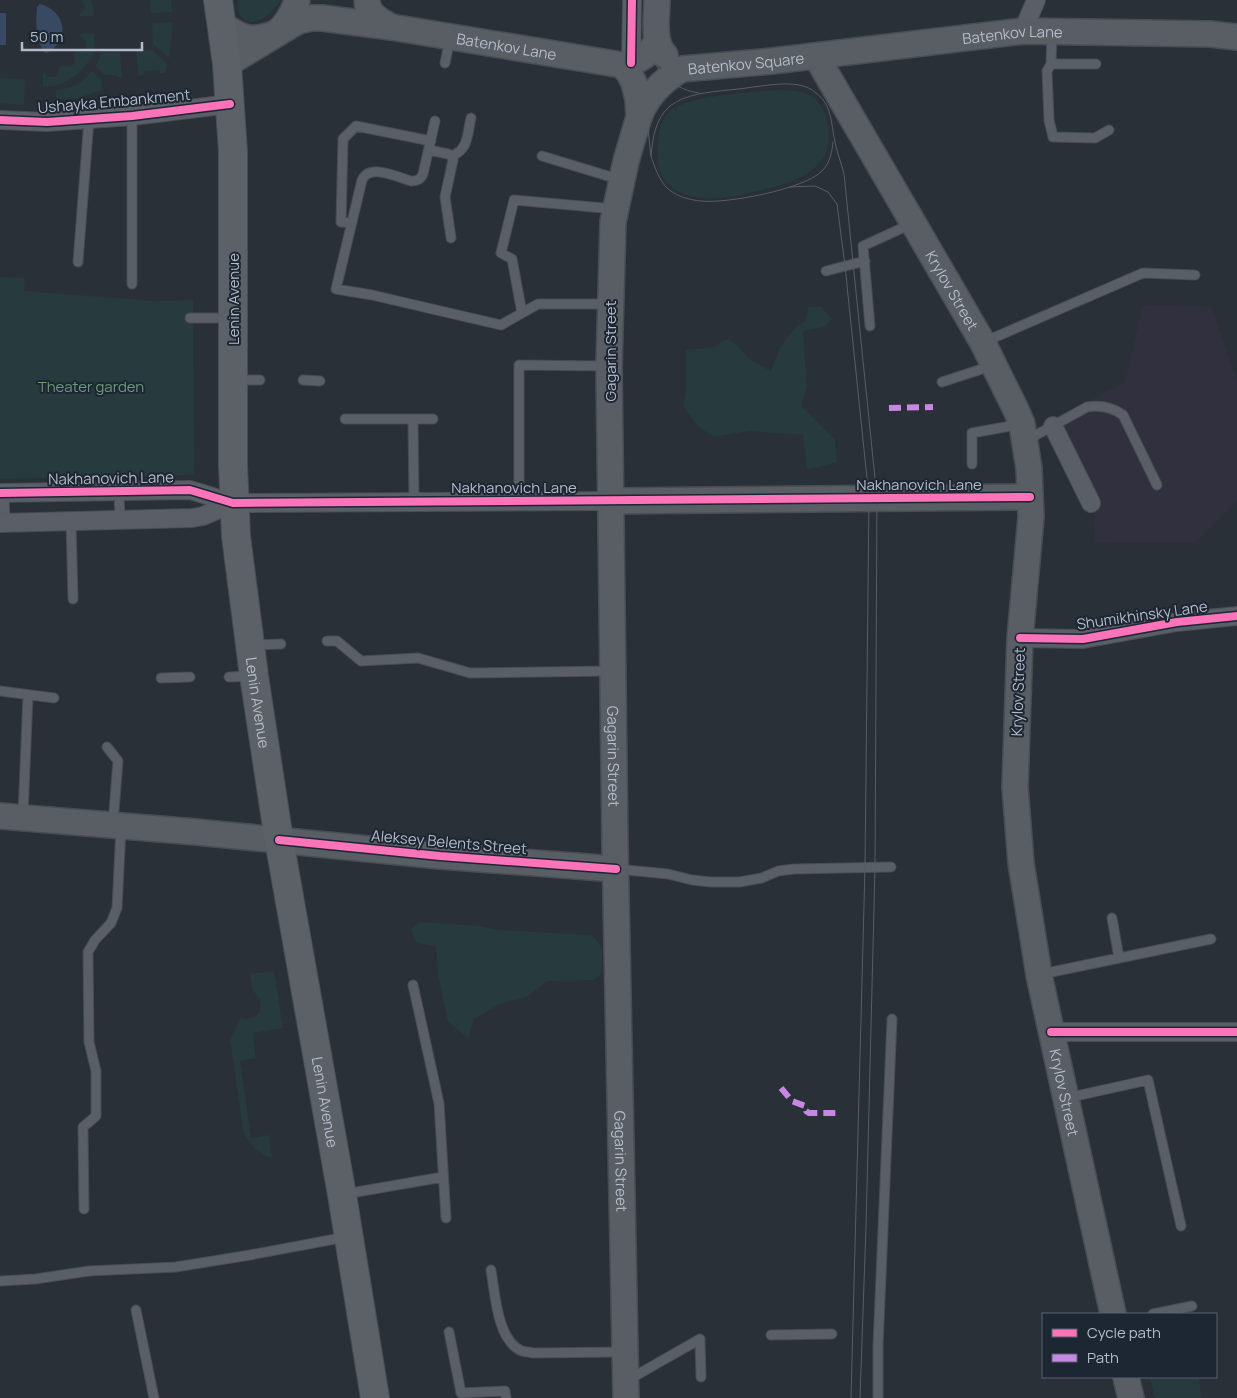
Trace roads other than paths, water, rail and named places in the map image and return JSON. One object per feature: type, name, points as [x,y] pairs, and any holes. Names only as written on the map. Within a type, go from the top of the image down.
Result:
[{"type":"main road","points":[[227,64],[276,33],[288,20],[295,7],[296,0]]},
{"type":"main road","points":[[367,0],[371,14],[391,27]]},
{"type":"main road","points":[[657,0],[657,41],[662,52],[682,69]]},
{"type":"main road","points":[[220,13],[236,34],[248,38],[260,38],[276,33]]},
{"type":"main road","name":"Lenin Avenue","points":[[220,13],[227,64],[233,152],[233,502],[249,645],[241,677],[279,840],[342,1195],[375,1398]]},
{"type":"main road","name":"Batenkov Lane","points":[[276,33],[298,21],[322,18],[627,64]]},
{"type":"main road","name":"Batenkov Lane","points":[[816,56],[1023,31],[1210,34],[1237,37]]},
{"type":"main road","points":[[639,117],[638,99],[627,64],[650,52],[657,41]]},
{"type":"main road","name":"Batenkov Square","points":[[639,117],[655,90],[682,69],[816,56]]},
{"type":"main road","name":"Krylov Street","points":[[816,56],[872,144],[914,223],[983,343],[1023,433],[1029,469],[1031,517],[1020,638],[1015,787],[1021,863],[1039,975],[1113,1313]]},
{"type":"main road","name":"Gagarin Street","points":[[626,1390],[609,366],[612,240],[615,210],[621,180],[639,117]]},
{"type":"main road","name":"Nakhanovich Lane","points":[[610,501],[1030,497]]},
{"type":"main road","name":"Aleksey Belents Street","points":[[11,817],[450,857],[616,869]]},
{"type":"main road","points":[[1126,1378],[1131,1398]]},
{"type":"street","points":[[627,64],[632,0]]},
{"type":"street","points":[[1023,31],[1036,0]]},
{"type":"street","name":"Ushayka Embankment","points":[[0,120],[47,122],[132,116],[230,104]]},
{"type":"street","points":[[1053,426],[1091,503]]},
{"type":"street","name":"Nakhanovich Lane","points":[[2,493],[190,490],[233,502],[610,501]]},
{"type":"street","name":"Nakhanovich Lane","points":[[2,523],[198,517],[233,502]]},
{"type":"street","name":"Shumikhinsky Lane","points":[[1020,638],[1083,639],[1177,622],[1237,616]]},
{"type":"street","points":[[1052,1032],[1237,1032]]},
{"type":"lane","points":[[1052,32],[1051,64],[1047,71],[1049,120],[1053,137],[1095,138],[1109,130]]},
{"type":"lane","points":[[446,63],[450,37]]},
{"type":"lane","points":[[1051,64],[1096,64]]},
{"type":"lane","points":[[132,116],[132,284]]},
{"type":"lane","points":[[351,223],[341,222],[343,138],[356,126],[430,145],[452,156],[459,154],[464,148],[470,118]]},
{"type":"lane","points":[[78,262],[89,119]]},
{"type":"lane","points":[[435,121],[421,178],[411,181],[375,171],[364,175],[336,288],[501,325],[538,304],[610,304]]},
{"type":"lane","points":[[450,238],[445,198],[452,156]]},
{"type":"lane","points":[[542,156],[621,180]]},
{"type":"lane","points":[[522,313],[512,259],[501,253],[514,200],[615,210]]},
{"type":"lane","points":[[870,326],[863,246],[914,223]]},
{"type":"lane","points":[[826,271],[865,261]]},
{"type":"lane","points":[[983,343],[1143,273],[1195,275]]},
{"type":"lane","points":[[190,318],[232,318]]},
{"type":"lane","points":[[519,501],[519,365],[609,366]]},
{"type":"lane","points":[[942,382],[994,365]]},
{"type":"lane","points":[[232,380],[260,380]]},
{"type":"lane","points":[[303,380],[320,381]]},
{"type":"lane","points":[[972,464],[972,433],[1023,433],[1053,426],[1088,407],[1098,406],[1117,411],[1123,415],[1157,485]]},
{"type":"lane","points":[[413,419],[414,502]]},
{"type":"lane","points":[[345,420],[433,419]]},
{"type":"lane","points":[[119,491],[120,520]]},
{"type":"lane","points":[[2,493],[2,523]]},
{"type":"lane","points":[[70,522],[73,599]]},
{"type":"lane","points":[[327,641],[336,641],[361,660],[418,658],[470,673],[614,671]]},
{"type":"lane","points":[[249,645],[281,644]]},
{"type":"lane","points":[[161,678],[190,677]]},
{"type":"lane","points":[[0,691],[54,698]]},
{"type":"lane","points":[[11,817],[28,695]]},
{"type":"lane","points":[[84,1208],[83,1127],[96,1116],[96,1071],[89,1042],[88,952],[95,940],[111,923],[117,908],[118,761],[107,747]]},
{"type":"lane","points":[[616,869],[668,874],[692,880],[739,882],[762,878],[778,871],[794,869],[891,867]]},
{"type":"lane","points":[[1112,918],[1119,958]]},
{"type":"lane","points":[[1039,975],[1211,939]]},
{"type":"lane","points":[[412,985],[439,1103],[446,1218]]},
{"type":"lane","points":[[878,1398],[878,1346],[892,1019]]},
{"type":"lane","points":[[1066,1098],[1148,1080],[1181,1226]]},
{"type":"lane","points":[[342,1195],[443,1177]]},
{"type":"lane","points":[[0,1281],[35,1279],[89,1271],[176,1267],[349,1237]]},
{"type":"lane","points":[[491,1270],[501,1325],[505,1336],[521,1351],[533,1353],[626,1352]]},
{"type":"lane","points":[[1158,1313],[1192,1306]]},
{"type":"lane","points":[[136,1310],[154,1398]]},
{"type":"lane","points":[[449,1332],[461,1392],[506,1391],[506,1398]]},
{"type":"lane","points":[[771,1335],[832,1334]]},
{"type":"lane","points":[[626,1390],[700,1339],[701,1377]]},
{"type":"water","points":[[40,4],[55,13],[60,19],[62,26],[60,41],[47,53],[41,47],[37,30],[37,7]]},
{"type":"water","points":[[0,13],[6,13],[6,45],[0,45]]},
{"type":"tram line","points":[[640,0],[640,59],[651,156],[663,184],[670,190],[687,199],[713,201],[746,198],[783,189],[813,178],[822,171],[829,161],[833,142]]},
{"type":"tram line","points":[[649,0],[649,42],[656,65],[667,79],[674,84],[699,93]]},
{"type":"tram line","points":[[651,156],[654,136],[661,117],[670,106],[680,100],[697,94],[793,84],[810,89],[825,102],[844,174],[877,498],[875,867],[860,1398]]},
{"type":"tram line","points":[[790,187],[815,186],[828,192],[837,204],[869,498],[865,867],[851,1398]]},
{"type":"park label","name":"Theater garden","points":[[91,386]]}]
